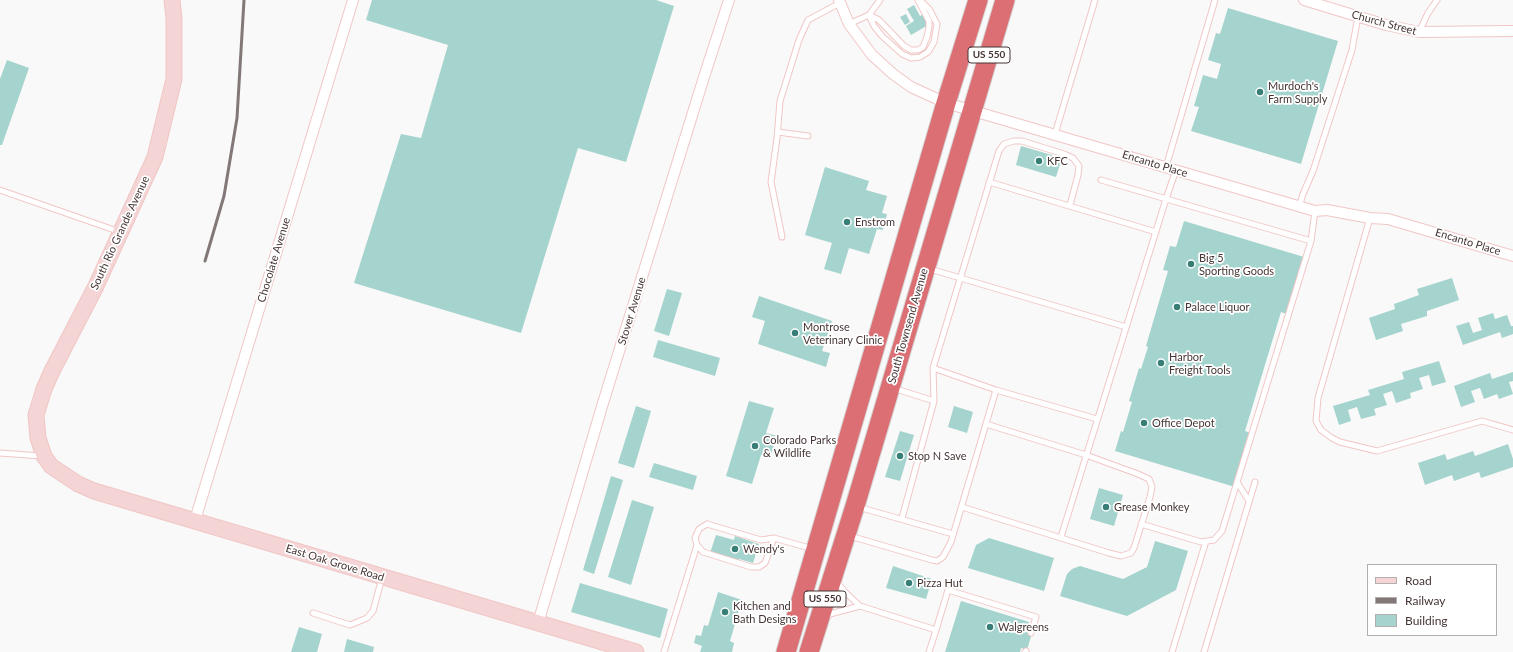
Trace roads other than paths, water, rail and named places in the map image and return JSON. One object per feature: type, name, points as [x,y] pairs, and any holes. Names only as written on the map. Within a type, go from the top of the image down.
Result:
[{"type":"highway","name":"US 550","points":[[786,652],[946,102],[978,0]]},
{"type":"highway","name":"South Townsend Avenue","points":[[809,652],[855,506],[1005,0]]},
{"type":"street","name":"South Rio Grande Avenue","points":[[44,456],[39,443],[36,428],[36,415],[42,395],[52,371],[96,286],[155,157],[174,79],[174,18],[172,0]]},
{"type":"street","name":"Chocolate Avenue","points":[[195,520],[353,0]]},
{"type":"street","name":"Stover Avenue","points":[[538,623],[608,388],[729,0]]},
{"type":"street","name":"Church Street","points":[[1304,0],[1386,25],[1419,32],[1513,31]]},
{"type":"street","name":"Encanto Place","points":[[839,2],[849,24],[872,55],[893,74],[911,87],[946,102],[1166,166],[1299,207],[1315,211],[1327,210],[1370,218],[1388,219],[1513,256]]},
{"type":"street","name":"East Oak Grove Road","points":[[44,456],[51,466],[78,484],[94,491],[636,652]]},
{"type":"lane","points":[[849,24],[869,15],[880,0]]},
{"type":"lane","points":[[869,15],[879,20],[904,46],[911,50],[918,50],[923,47],[929,27],[929,21],[919,0]]},
{"type":"lane","points":[[869,15],[878,31],[902,54],[911,58],[920,57],[928,52],[934,42],[937,24],[929,9],[919,0]]},
{"type":"lane","points":[[1055,134],[1095,0]]},
{"type":"lane","points":[[1166,166],[1215,0]]},
{"type":"lane","points":[[1419,32],[1428,13],[1437,0]]},
{"type":"lane","points":[[782,237],[771,182],[778,132],[780,101],[799,40],[808,20],[839,2]]},
{"type":"lane","points":[[1299,207],[1313,171],[1352,50],[1358,16]]},
{"type":"lane","points":[[778,132],[808,136]]},
{"type":"lane","points":[[902,518],[934,401],[933,368],[989,182],[999,151],[1004,144],[1014,141],[1022,141],[1073,158],[1078,166],[1078,175],[1070,205]]},
{"type":"lane","points":[[1061,537],[1176,170]]},
{"type":"lane","points":[[1100,180],[1311,241]]},
{"type":"lane","points":[[989,182],[1156,232]]},
{"type":"lane","points":[[0,190],[121,232]]},
{"type":"lane","points":[[1141,524],[1201,542],[1214,540],[1222,531],[1311,241],[1315,211]]},
{"type":"lane","points":[[1370,218],[1318,398],[1316,421],[1321,430],[1340,442],[1377,450],[1482,421],[1513,430]]},
{"type":"lane","points":[[926,268],[1126,327]]},
{"type":"lane","points":[[933,368],[996,390],[1098,419]]},
{"type":"lane","points":[[890,387],[934,401]]},
{"type":"lane","points":[[845,534],[937,561],[947,552],[962,507],[996,390]]},
{"type":"lane","points":[[962,507],[1121,556],[1131,554],[1134,548],[1150,497],[1152,487],[1149,479],[1086,455],[986,424]]},
{"type":"lane","points":[[0,453],[44,456]]},
{"type":"lane","points":[[1237,482],[1249,501]]},
{"type":"lane","points":[[1204,652],[1254,482]]},
{"type":"lane","points":[[855,506],[902,518],[953,534]]},
{"type":"lane","points":[[774,538],[765,563],[759,567],[736,563],[703,552],[697,545],[695,538],[699,529],[707,524],[761,540],[774,538],[816,550]]},
{"type":"lane","points":[[1172,652],[1206,541]]},
{"type":"lane","points":[[664,652],[697,545]]},
{"type":"lane","points":[[835,569],[839,585],[860,606],[936,630]]},
{"type":"lane","points":[[313,613],[350,625],[367,618],[373,611],[382,577]]},
{"type":"lane","points":[[929,652],[948,590],[1036,617],[1031,633]]},
{"type":"lane","points":[[815,630],[830,614],[860,606]]},
{"type":"railway","points":[[205,261],[224,196],[237,118],[244,0]]},
{"type":"place","name":"Murdoch's Farm Supply","points":[[1260,92]]},
{"type":"place","name":"KFC","points":[[1039,161]]},
{"type":"place","name":"Enstrom","points":[[847,222]]},
{"type":"place","name":"Big 5 Sporting Goods","points":[[1191,264]]},
{"type":"place","name":"Palace Liquor","points":[[1177,307]]},
{"type":"place","name":"Montrose Veterinary Clinic","points":[[795,333]]},
{"type":"place","name":"Harbor Freight Tools","points":[[1161,363]]},
{"type":"place","name":"Office Depot","points":[[1144,423]]},
{"type":"place","name":"Colorado Parks & Wildlife","points":[[755,446]]},
{"type":"place","name":"Stop N Save","points":[[900,456]]},
{"type":"place","name":"Grease Monkey","points":[[1106,507]]},
{"type":"place","name":"Wendy's","points":[[735,549]]},
{"type":"place","name":"Pizza Hut","points":[[909,583]]},
{"type":"place","name":"Kitchen and Bath Designs","points":[[725,612]]},
{"type":"place","name":"Walgreens","points":[[990,627]]}]
